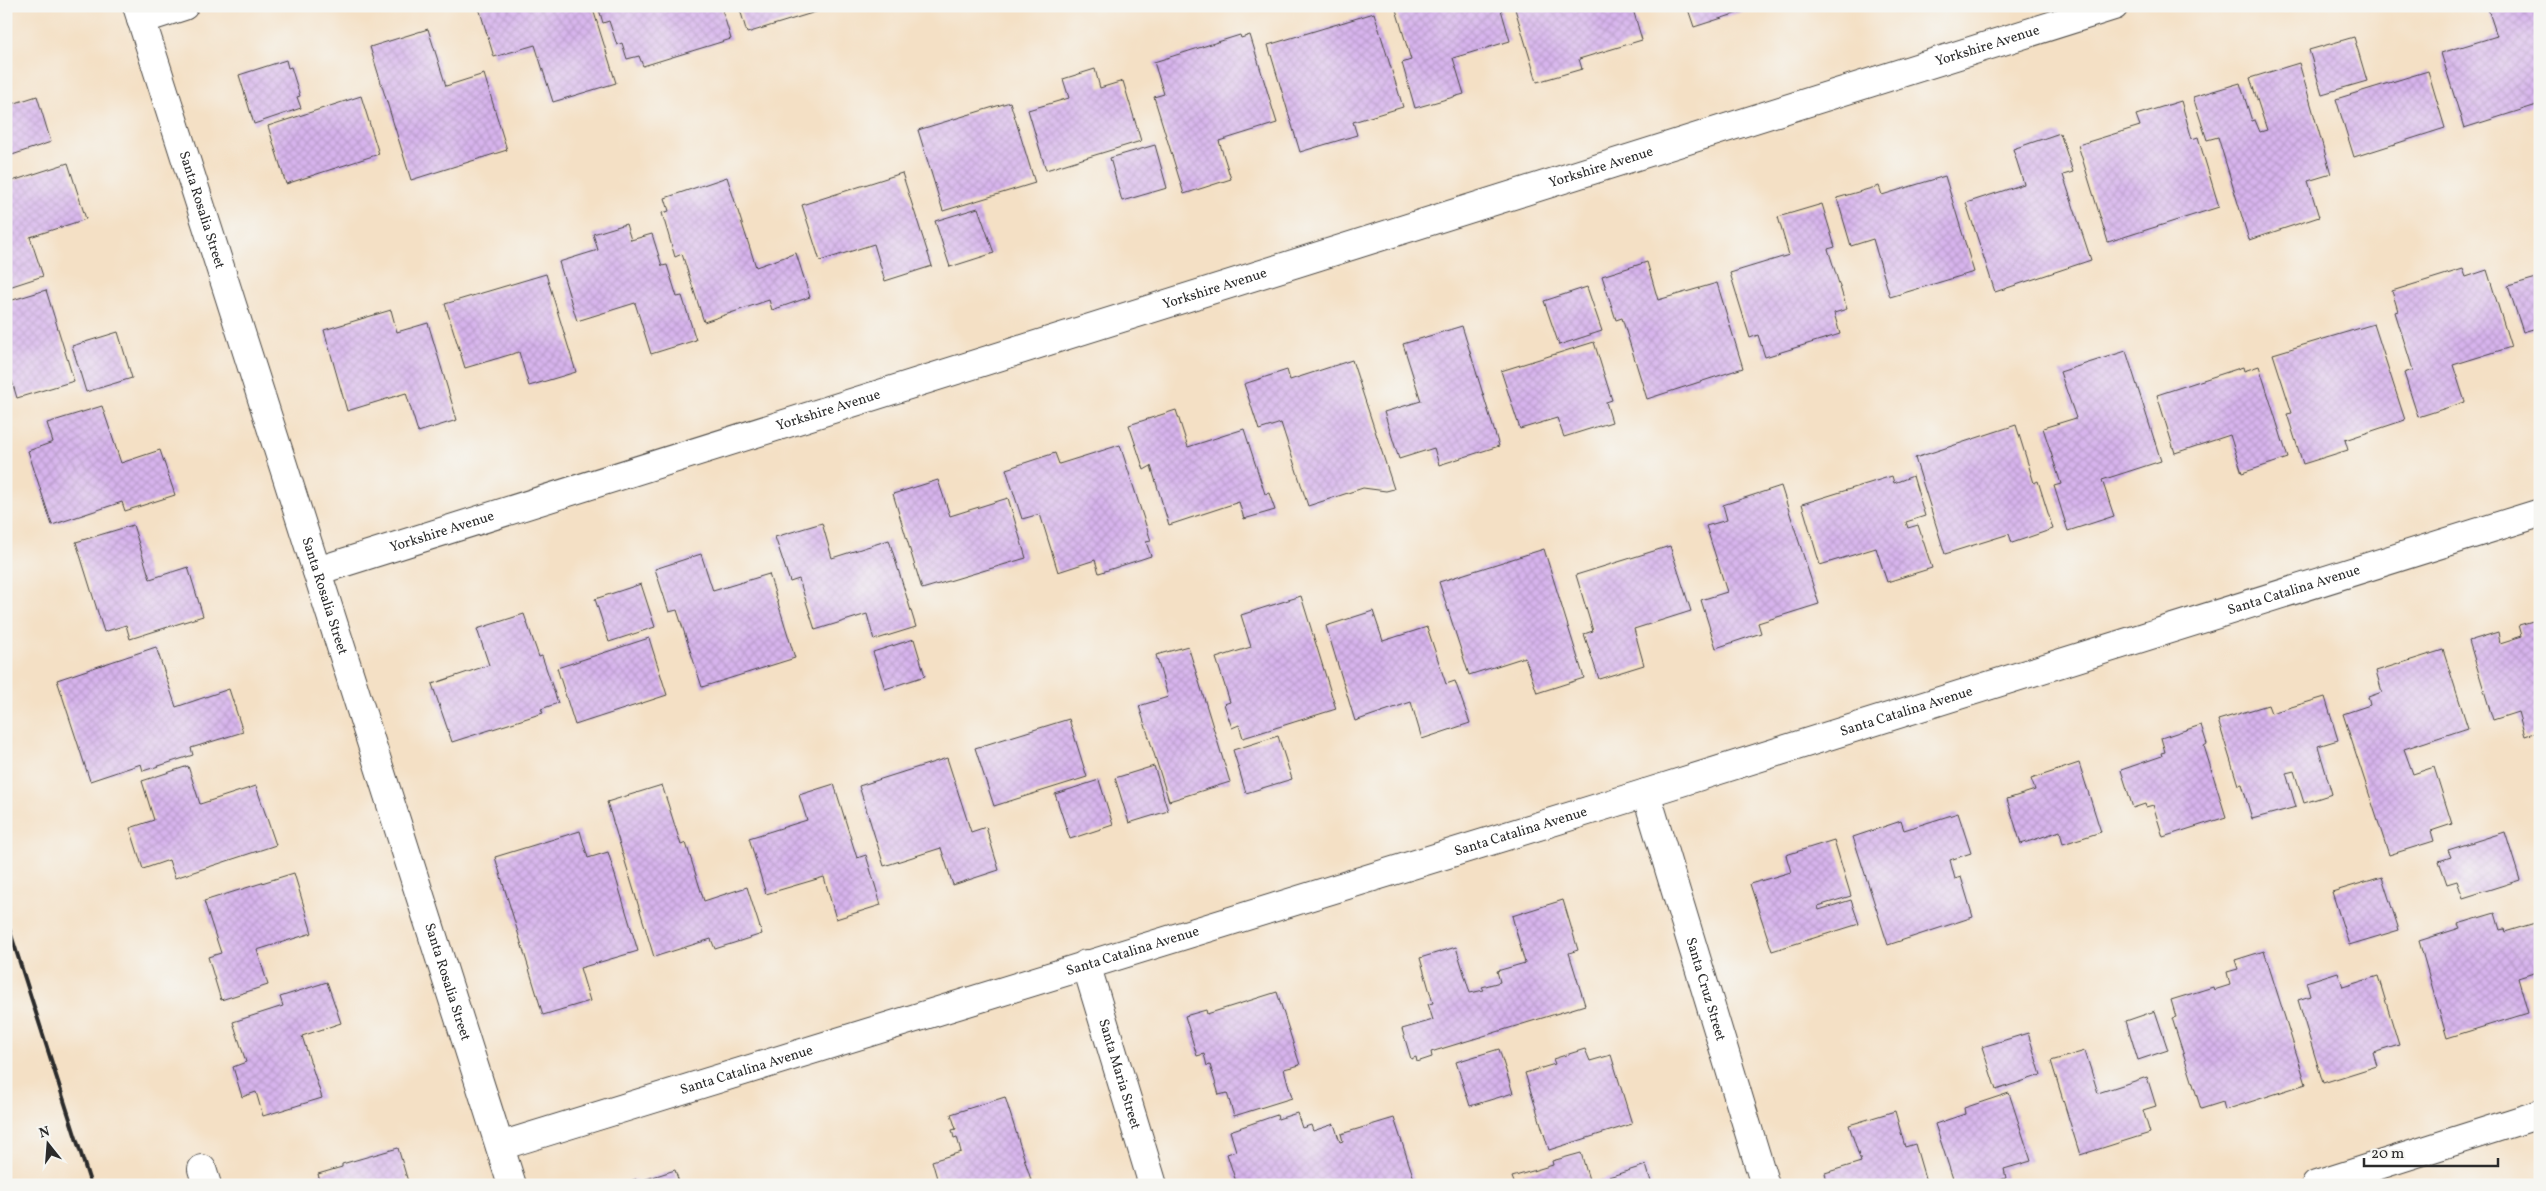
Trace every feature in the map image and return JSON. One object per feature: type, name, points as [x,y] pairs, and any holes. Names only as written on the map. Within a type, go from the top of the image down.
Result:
[{"type":"street","points":[[139,13],[184,6]]},
{"type":"street","name":"Yorkshire Avenue","points":[[317,572],[2114,6]]},
{"type":"street","name":"Santa Rosalia Street","points":[[139,13],[512,1185]]},
{"type":"street","name":"Santa Catalina Avenue","points":[[500,1146],[1646,793],[2540,513]]},
{"type":"street","name":"Santa Cruz Street","points":[[1646,793],[1765,1185]]},
{"type":"street","name":"Santa Maria Street","points":[[1086,964],[1153,1185]]},
{"type":"street","points":[[2316,1185],[2540,1114]]},
{"type":"building","points":[[485,6],[592,6],[616,83],[553,102],[535,45],[494,57],[479,8]]},
{"type":"building","points":[[598,6],[721,6],[731,39],[643,66],[639,56],[627,59],[622,43],[617,45],[609,21],[603,23]]},
{"type":"building","points":[[739,6],[832,6],[832,7],[747,33]]},
{"type":"building","points":[[1395,6],[1500,6],[1510,41],[1453,58],[1464,94],[1415,108],[1402,63],[1411,60]]},
{"type":"building","points":[[1525,6],[1632,6],[1642,40],[1579,59],[1582,69],[1537,82],[1515,9]]},
{"type":"building","points":[[1687,6],[1749,6],[1750,9],[1694,27]]},
{"type":"building","points":[[2487,6],[2540,6],[2540,104],[2464,128],[2441,53],[2497,36]]},
{"type":"building","points":[[1374,13],[1403,107],[1353,122],[1357,135],[1300,152],[1268,45]]},
{"type":"building","points":[[428,29],[446,86],[484,74],[507,150],[411,180],[370,47]]},
{"type":"building","points":[[1240,35],[1241,38],[1250,35],[1277,123],[1219,141],[1231,179],[1184,194],[1154,97],[1164,94],[1154,62]]},
{"type":"building","points":[[2354,37],[2367,81],[2322,94],[2309,50]]},
{"type":"building","points":[[286,60],[288,68],[291,67],[300,96],[297,97],[301,108],[254,124],[239,75]]},
{"type":"building","points":[[2299,63],[2331,174],[2308,181],[2319,217],[2249,240],[2218,137],[2207,140],[2193,97],[2240,83],[2252,121],[2255,120],[2260,132],[2267,130],[2250,78]]},
{"type":"building","points":[[1095,69],[1100,88],[1123,81],[1141,141],[1046,170],[1028,110],[1069,98],[1063,79]]},
{"type":"building","points":[[2428,71],[2445,128],[2354,157],[2336,99]]},
{"type":"building","points":[[37,96],[51,142],[6,157],[6,106]]},
{"type":"building","points":[[361,96],[379,154],[286,184],[268,126]]},
{"type":"building","points":[[2181,101],[2192,139],[2198,137],[2219,207],[2108,242],[2078,145],[2140,126],[2136,115]]},
{"type":"building","points":[[1010,102],[1035,183],[943,211],[918,130]]},
{"type":"building","points":[[2060,133],[2073,172],[2063,175],[2091,260],[1995,292],[1966,203],[2024,184],[2013,149]]},
{"type":"building","points":[[1155,145],[1167,188],[1122,201],[1110,158]]},
{"type":"building","points":[[68,163],[86,219],[30,237],[43,276],[6,288],[6,183]]},
{"type":"building","points":[[902,173],[932,266],[885,281],[874,244],[820,261],[802,205]]},
{"type":"building","points":[[1945,176],[1974,272],[1890,297],[1873,239],[1851,246],[1837,198],[1879,186],[1882,195]]},
{"type":"building","points":[[727,177],[756,267],[796,253],[810,297],[772,310],[769,300],[704,322],[682,254],[675,257],[662,213],[669,211],[665,198]]},
{"type":"building","points":[[1822,204],[1835,247],[1828,249],[1847,309],[1834,313],[1840,334],[1765,357],[1758,335],[1750,338],[1730,273],[1789,255],[1778,217]]},
{"type":"building","points":[[978,208],[994,253],[950,267],[935,221]]},
{"type":"building","points":[[626,224],[631,240],[652,234],[662,266],[667,265],[677,297],[682,296],[696,340],[651,354],[635,303],[577,321],[559,262],[598,250],[593,234]]},
{"type":"building","points":[[1647,262],[1658,300],[1717,283],[1743,368],[1647,399],[1622,318],[1616,320],[1602,276]]},
{"type":"building","points":[[2463,269],[2466,277],[2487,270],[2511,347],[2453,365],[2465,402],[2418,417],[2404,373],[2413,370],[2395,312],[2398,311],[2392,291]]},
{"type":"building","points":[[546,274],[576,372],[529,386],[519,352],[465,368],[445,304]]},
{"type":"building","points":[[2540,277],[2540,327],[2523,332],[2508,286]]},
{"type":"building","points":[[1587,287],[1602,331],[1559,345],[1544,301]]},
{"type":"building","points":[[46,290],[74,381],[17,398],[11,378],[6,380],[6,302]]},
{"type":"building","points":[[391,310],[397,332],[428,323],[457,420],[418,432],[406,393],[347,411],[324,330]]},
{"type":"building","points":[[2374,324],[2405,420],[2345,440],[2348,450],[2303,464],[2287,414],[2292,413],[2273,354]]},
{"type":"building","points":[[1462,326],[1499,446],[1439,465],[1434,448],[1399,459],[1384,412],[1421,401],[1403,344]]},
{"type":"building","points":[[118,332],[132,378],[86,392],[72,346]]},
{"type":"building","points":[[1594,342],[1612,400],[1606,402],[1612,422],[1564,437],[1557,418],[1520,429],[1501,371]]},
{"type":"building","points":[[2126,351],[2161,461],[2102,480],[2114,516],[2068,531],[2054,486],[2061,484],[2043,428],[2076,418],[2060,372]]},
{"type":"building","points":[[1352,360],[1394,489],[1386,491],[1363,488],[1308,506],[1281,423],[1259,430],[1244,384],[1287,370],[1290,380]]},
{"type":"building","points":[[2259,366],[2288,458],[2242,473],[2230,435],[2175,453],[2157,395],[2243,367],[2244,371]]},
{"type":"building","points":[[102,406],[121,463],[160,450],[175,495],[125,511],[122,502],[52,525],[28,451],[53,442],[47,423]]},
{"type":"building","points":[[1176,410],[1188,447],[1244,429],[1265,494],[1269,493],[1275,510],[1244,519],[1239,502],[1169,525],[1151,466],[1144,470],[1129,425]]},
{"type":"building","points":[[2016,425],[2034,483],[2038,481],[2053,529],[2012,543],[2009,534],[1945,554],[1915,458]]},
{"type":"building","points":[[1120,445],[1151,541],[1146,542],[1151,556],[1099,573],[1095,560],[1058,572],[1040,514],[1022,519],[1006,469],[1055,453],[1059,464]]},
{"type":"building","points":[[1892,476],[1894,483],[1913,476],[1925,516],[1906,522],[1908,528],[1918,525],[1932,568],[1887,582],[1876,548],[1820,565],[1802,504]]},
{"type":"building","points":[[938,480],[950,516],[1008,498],[1026,558],[922,589],[893,494]]},
{"type":"building","points":[[1781,486],[1819,604],[1758,623],[1761,633],[1716,648],[1701,600],[1727,592],[1706,526],[1727,520],[1723,505]]},
{"type":"building","points":[[822,523],[832,558],[889,540],[916,627],[874,640],[867,614],[815,630],[799,579],[790,582],[775,537]]},
{"type":"building","points":[[133,525],[150,579],[188,567],[203,616],[130,639],[126,625],[104,632],[76,542]]},
{"type":"building","points":[[1670,546],[1691,611],[1634,629],[1644,665],[1599,679],[1584,634],[1593,631],[1576,575]]},
{"type":"building","points":[[1544,549],[1584,678],[1537,693],[1525,657],[1469,675],[1439,582]]},
{"type":"building","points":[[701,554],[713,591],[769,574],[795,658],[702,687],[677,610],[669,612],[655,569]]},
{"type":"building","points":[[641,584],[655,627],[609,642],[595,599]]},
{"type":"building","points":[[1301,596],[1336,709],[1243,738],[1239,725],[1232,728],[1224,704],[1230,702],[1216,658],[1251,647],[1241,615]]},
{"type":"building","points":[[1373,611],[1383,641],[1427,627],[1446,684],[1455,681],[1470,723],[1422,739],[1411,702],[1355,721],[1326,626]]},
{"type":"building","points":[[524,614],[539,657],[542,656],[558,703],[541,709],[543,713],[452,742],[432,684],[489,665],[477,629]]},
{"type":"building","points":[[2540,619],[2540,731],[2525,736],[2518,712],[2493,720],[2469,641],[2498,632],[2500,643],[2522,636],[2519,625]]},
{"type":"building","points":[[649,638],[667,695],[575,725],[557,668]]},
{"type":"building","points":[[914,639],[925,676],[885,689],[873,652]]},
{"type":"building","points":[[1188,646],[1230,782],[1169,801],[1139,706],[1168,697],[1156,655]]},
{"type":"building","points":[[156,647],[176,707],[229,689],[243,732],[191,748],[193,755],[143,771],[141,764],[90,781],[57,680]]},
{"type":"building","points":[[2443,650],[2468,728],[2404,749],[2413,774],[2434,767],[2452,824],[2431,831],[2434,841],[2389,855],[2343,714],[2370,705],[2368,697],[2382,692],[2376,671]]},
{"type":"building","points":[[2325,697],[2338,740],[2318,746],[2332,794],[2304,803],[2294,771],[2286,773],[2296,807],[2252,819],[2242,784],[2238,785],[2218,720],[2268,705],[2271,713]]},
{"type":"building","points":[[1069,719],[1087,777],[994,806],[975,748]]},
{"type":"building","points":[[2201,725],[2207,744],[2204,746],[2226,817],[2163,837],[2153,805],[2146,807],[2145,804],[2133,808],[2121,770],[2162,756],[2161,753],[2165,752],[2161,738]]},
{"type":"building","points":[[1278,736],[1292,779],[1246,793],[1233,750]]},
{"type":"building","points":[[947,758],[971,832],[986,827],[999,870],[953,885],[941,848],[884,866],[859,786]]},
{"type":"building","points":[[2079,763],[2101,832],[2063,844],[2060,831],[2021,844],[2007,799],[2035,790],[2031,779]]},
{"type":"building","points":[[188,766],[200,804],[256,786],[276,845],[175,878],[169,860],[143,869],[130,828],[154,820],[142,781]]},
{"type":"building","points":[[1154,766],[1168,811],[1129,823],[1115,778]]},
{"type":"building","points":[[1099,780],[1113,825],[1070,839],[1055,794]]},
{"type":"building","points":[[834,784],[857,858],[866,855],[881,905],[836,919],[824,877],[766,894],[749,838],[807,820],[799,795]]},
{"type":"building","points":[[662,785],[681,845],[686,843],[704,901],[747,887],[762,934],[715,949],[711,939],[654,957],[607,802]]},
{"type":"building","points":[[1958,813],[1971,853],[1950,860],[1955,879],[1961,877],[1973,917],[1888,945],[1853,837],[1901,821],[1904,830]]},
{"type":"building","points":[[580,831],[588,858],[608,852],[638,951],[580,968],[590,1001],[543,1015],[495,857]]},
{"type":"building","points":[[2505,832],[2520,880],[2463,898],[2457,881],[2447,884],[2439,861],[2451,857],[2448,850]]},
{"type":"building","points":[[1834,840],[1851,896],[1818,906],[1819,910],[1851,900],[1859,924],[1772,951],[1750,884],[1791,872],[1786,855]]},
{"type":"building","points":[[294,873],[312,933],[257,950],[268,985],[221,1000],[208,957],[221,953],[204,901]]},
{"type":"building","points":[[2382,877],[2399,930],[2349,945],[2332,892]]},
{"type":"building","points":[[1563,900],[1578,950],[1569,953],[1585,1005],[1431,1052],[1432,1057],[1417,1062],[1416,1057],[1411,1059],[1402,1029],[1433,1020],[1428,1004],[1433,1003],[1420,958],[1456,947],[1470,993],[1484,990],[1482,987],[1500,982],[1497,971],[1525,963],[1512,916]]},
{"type":"building","points":[[2495,913],[2500,930],[2504,929],[2505,932],[2535,923],[2540,938],[2540,971],[2518,978],[2528,1013],[2447,1038],[2419,941],[2460,928],[2458,924]]},
{"type":"building","points":[[2264,951],[2306,1084],[2225,1110],[2223,1102],[2201,1109],[2172,1018],[2176,1017],[2171,1000],[2213,987],[2214,990],[2230,985],[2227,972],[2238,969],[2235,960]]},
{"type":"building","points":[[2338,972],[2343,987],[2378,976],[2399,1045],[2373,1053],[2377,1066],[2323,1083],[2298,1000],[2310,996],[2306,982]]},
{"type":"building","points":[[327,982],[341,1023],[302,1036],[322,1098],[263,1116],[256,1092],[242,1097],[233,1067],[246,1062],[233,1022],[283,1006],[280,997]]},
{"type":"building","points":[[1277,992],[1300,1065],[1284,1069],[1292,1098],[1234,1116],[1227,1093],[1219,1095],[1210,1065],[1207,1066],[1204,1054],[1197,1056],[1185,1016],[1206,1010],[1207,1014]]},
{"type":"building","points":[[2155,1011],[2168,1050],[2138,1060],[2126,1021]]},
{"type":"building","points":[[2028,1033],[2041,1075],[1996,1090],[1982,1047]]},
{"type":"building","points":[[1499,1049],[1513,1093],[1470,1106],[1456,1062]]},
{"type":"building","points":[[1585,1049],[1590,1061],[1611,1055],[1632,1124],[1549,1150],[1525,1073],[1555,1064],[1553,1059]]},
{"type":"building","points":[[2085,1051],[2098,1093],[2147,1077],[2156,1106],[2143,1110],[2150,1133],[2080,1155],[2051,1061]]},
{"type":"building","points":[[2009,1093],[2031,1161],[2004,1169],[2006,1178],[1985,1185],[1955,1185],[1935,1124],[1965,1114],[1964,1108]]},
{"type":"building","points":[[1005,1097],[1031,1180],[1016,1185],[939,1185],[932,1161],[961,1152],[957,1137],[954,1138],[952,1130],[956,1129],[951,1114]]},
{"type":"building","points":[[1895,1111],[1905,1147],[1915,1144],[1927,1185],[1828,1185],[1825,1173],[1861,1162],[1849,1125]]},
{"type":"building","points":[[1297,1113],[1302,1128],[1311,1125],[1313,1131],[1334,1124],[1340,1142],[1343,1141],[1341,1134],[1394,1118],[1416,1185],[1382,1185],[1380,1180],[1362,1185],[1237,1185],[1227,1154],[1236,1151],[1230,1131],[1277,1115],[1278,1119]]},
{"type":"building","points":[[398,1148],[409,1185],[321,1185],[318,1174],[342,1167],[342,1164]]},
{"type":"building","points":[[1581,1153],[1590,1183],[1646,1165],[1652,1185],[1515,1185],[1512,1177],[1553,1165],[1552,1161]]},
{"type":"building","points":[[675,1170],[680,1185],[618,1185],[636,1179],[637,1182]]},
{"type":"railway","points":[[6,919],[91,1185]]}]
